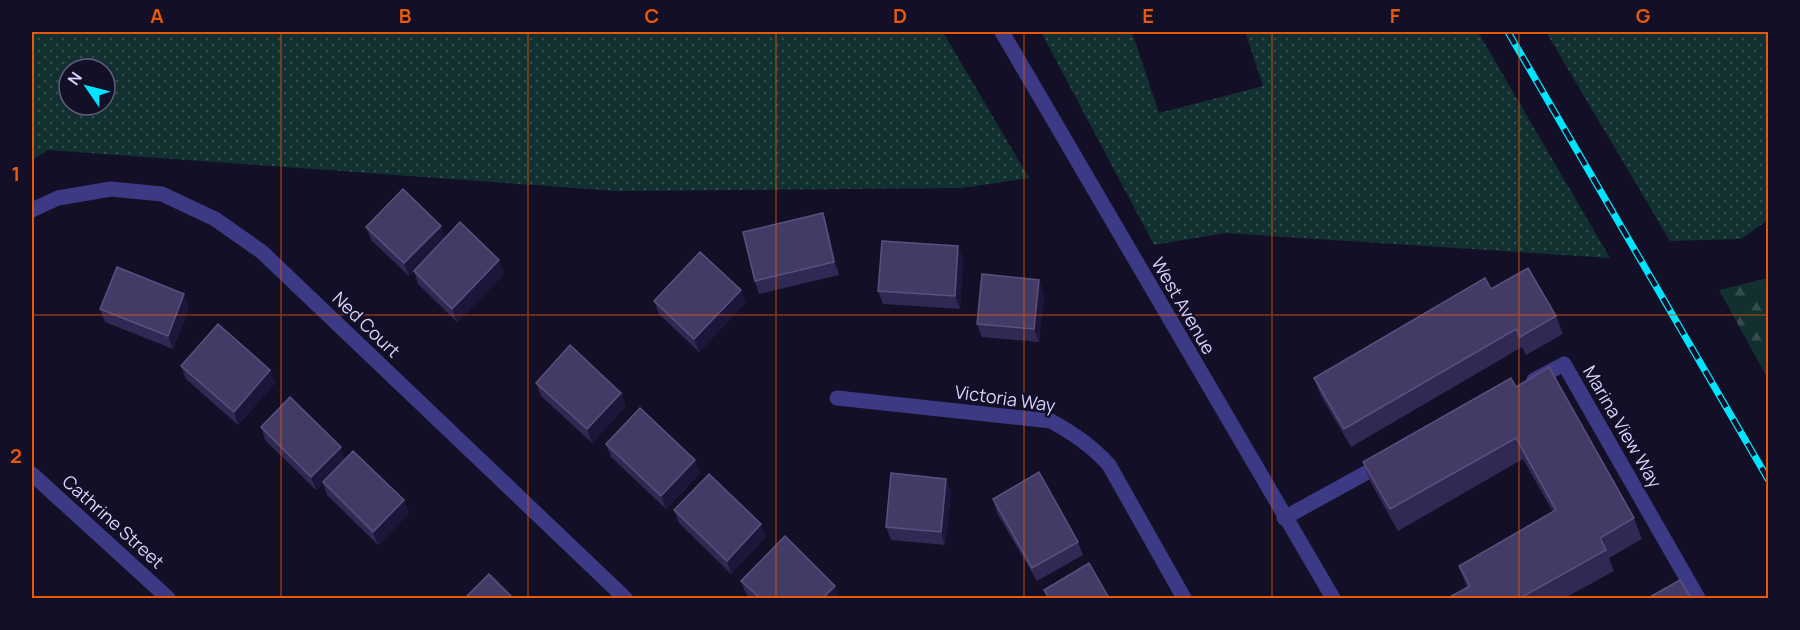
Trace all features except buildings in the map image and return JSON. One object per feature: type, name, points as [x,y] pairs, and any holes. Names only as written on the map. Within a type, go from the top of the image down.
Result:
[{"type":"street","name":"West Avenue","points":[[1002,32],[1284,518],[1333,598]]},
{"type":"street","name":"Ned Court","points":[[32,210],[58,198],[111,189],[162,194],[215,219],[262,252],[625,598]]},
{"type":"street","name":"Marina View Way","points":[[1522,386],[1564,364],[1698,598]]},
{"type":"street","name":"Victoria Way","points":[[837,398],[1051,421],[1074,434],[1095,449],[1109,465],[1184,598]]},
{"type":"street","points":[[1284,518],[1398,455]]},
{"type":"street","name":"Cathrine Street","points":[[32,474],[168,598]]},
{"type":"green space","points":[[32,32],[943,32],[1029,178],[962,188],[617,191],[48,150],[32,160]]},
{"type":"green space","points":[[1041,32],[1132,32],[1159,113],[1263,86],[1245,32],[1478,32],[1610,258],[1225,233],[1154,245]]},
{"type":"green space","points":[[1546,32],[1768,32],[1768,220],[1741,239],[1670,241]]},
{"type":"green space","points":[[1768,278],[1768,379],[1719,290]]},
{"type":"railway","points":[[1508,32],[1768,479]]}]
